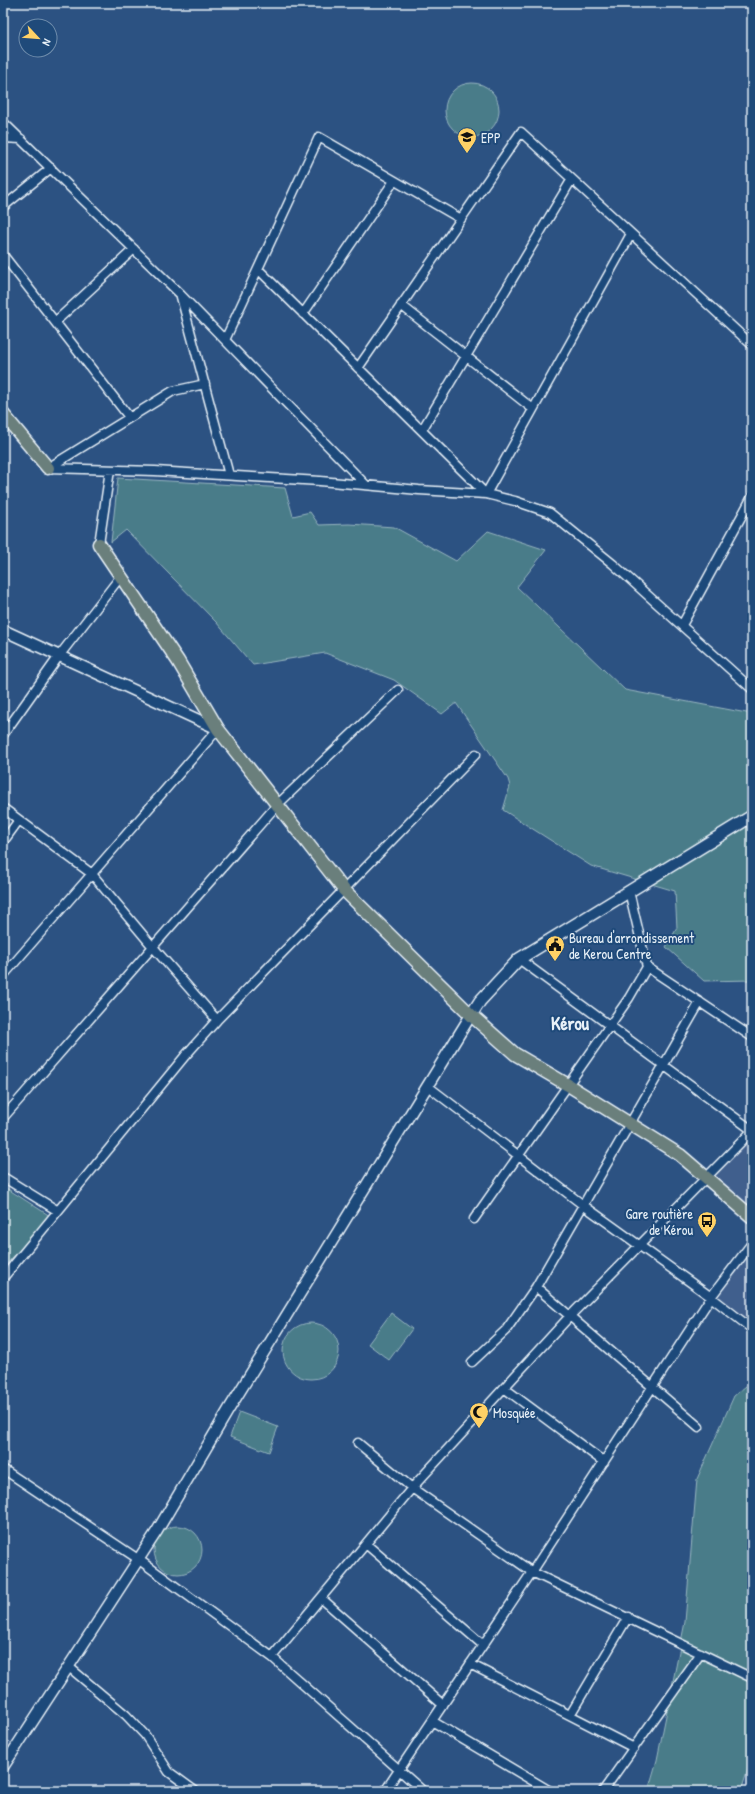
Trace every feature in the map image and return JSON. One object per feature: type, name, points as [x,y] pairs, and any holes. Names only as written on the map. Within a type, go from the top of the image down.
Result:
[{"type":"main road","points":[[3,414],[48,468]]},
{"type":"main road","points":[[99,544],[178,661],[218,729],[344,890],[471,1015],[515,1054],[568,1085],[680,1155],[752,1217]]},
{"type":"main road","points":[[471,1015],[480,1001],[519,959],[752,816]]},
{"type":"street","points":[[3,122],[181,295],[366,485]]},
{"type":"street","points":[[358,368],[521,132],[752,345]]},
{"type":"street","points":[[225,340],[320,137],[460,219]]},
{"type":"street","points":[[3,138],[21,139]]},
{"type":"street","points":[[3,207],[51,168]]},
{"type":"street","points":[[422,430],[572,179]]},
{"type":"street","points":[[304,314],[394,180]]},
{"type":"street","points":[[486,494],[631,234]]},
{"type":"street","points":[[56,322],[134,249]]},
{"type":"street","points":[[3,255],[129,417]]},
{"type":"street","points":[[258,269],[486,494]]},
{"type":"street","points":[[181,295],[229,475]]},
{"type":"street","points":[[401,305],[534,409]]},
{"type":"street","points":[[48,468],[173,391],[205,384]]},
{"type":"street","points":[[48,468],[229,475],[486,494],[515,501],[550,513],[613,564],[752,689]]},
{"type":"street","points":[[99,544],[110,470]]},
{"type":"street","points":[[682,625],[752,496]]},
{"type":"street","points":[[3,735],[59,656],[121,576]]},
{"type":"street","points":[[3,630],[218,729],[3,976]]},
{"type":"street","points":[[3,1118],[277,805],[398,690]]},
{"type":"street","points":[[3,1278],[185,1056],[217,1020],[476,754]]},
{"type":"street","points":[[3,808],[92,874],[217,1020]]},
{"type":"street","points":[[3,842],[19,820]]},
{"type":"street","points":[[629,891],[647,967],[752,1037]]},
{"type":"street","points":[[272,1657],[412,1488],[570,1316],[752,1130],[519,959]]},
{"type":"street","points":[[474,1219],[610,1026],[629,998],[647,967]]},
{"type":"street","points":[[472,1362],[506,1330],[536,1287],[700,1002]]},
{"type":"street","points":[[3,1767],[157,1531],[229,1409],[471,1015]]},
{"type":"street","points":[[428,1087],[583,1205],[711,1297],[752,1329]]},
{"type":"street","points":[[3,1177],[58,1211]]},
{"type":"street","points":[[385,1791],[532,1572],[711,1297],[752,1242]]},
{"type":"street","points":[[536,1287],[699,1427]]},
{"type":"street","points":[[504,1388],[604,1462]]},
{"type":"street","points":[[358,1443],[412,1488],[532,1572],[752,1678]]},
{"type":"street","points":[[3,1469],[138,1559],[272,1657],[423,1791]]},
{"type":"street","points":[[366,1544],[482,1645]]},
{"type":"street","points":[[321,1598],[443,1705]]},
{"type":"street","points":[[570,1715],[628,1617]]},
{"type":"street","points":[[603,1791],[701,1653]]},
{"type":"street","points":[[470,1664],[634,1748]]},
{"type":"street","points":[[69,1667],[126,1714],[145,1735],[169,1772],[195,1791]]},
{"type":"street","points":[[432,1721],[550,1791]]},
{"type":"shaded area","points":[[752,1134],[752,1210],[713,1178]]},
{"type":"shaded area","points":[[752,1248],[752,1326],[715,1297]]},
{"type":"green space","points":[[472,83],[482,85],[491,91],[497,100],[499,110],[497,120],[491,129],[482,135],[472,137],[462,135],[453,129],[447,120],[445,110],[447,100],[453,91],[462,85]]},
{"type":"green space","points":[[118,478],[285,488],[293,516],[310,512],[319,525],[349,524],[394,527],[456,561],[488,531],[546,550],[517,587],[625,690],[752,714],[752,980],[704,981],[666,947],[677,928],[675,891],[591,866],[503,810],[510,786],[508,779],[456,703],[442,714],[394,680],[325,653],[253,665],[216,622],[126,530],[111,542]]},
{"type":"green space","points":[[3,1186],[50,1216],[3,1268]]},
{"type":"green space","points":[[391,1313],[412,1329],[389,1360],[368,1344]]},
{"type":"green space","points":[[311,1323],[322,1325],[331,1331],[337,1340],[339,1351],[337,1362],[331,1371],[322,1377],[311,1379],[300,1377],[291,1371],[285,1362],[283,1351],[285,1340],[291,1331],[300,1325]]},
{"type":"green space","points":[[752,1381],[752,1757],[741,1791],[648,1791],[657,1760],[685,1622],[697,1479],[734,1396]]},
{"type":"green space","points":[[239,1412],[278,1427],[269,1452],[230,1437]]},
{"type":"green space","points":[[178,1526],[187,1528],[195,1533],[200,1541],[202,1550],[200,1559],[195,1567],[187,1572],[178,1574],[169,1572],[161,1567],[156,1559],[154,1550],[156,1541],[161,1533],[169,1528]]},
{"type":"place","name":"EPP","points":[[467,154]]},
{"type":"place","name":"Bureau d'arrondissement de Kerou Centre","points":[[555,962]]},
{"type":"place","name":"Gare routière de Kérou","points":[[707,1238]]},
{"type":"place","name":"Mosquée","points":[[479,1429]]},
{"type":"district","name":"Kérou","points":[[570,1023]]}]
